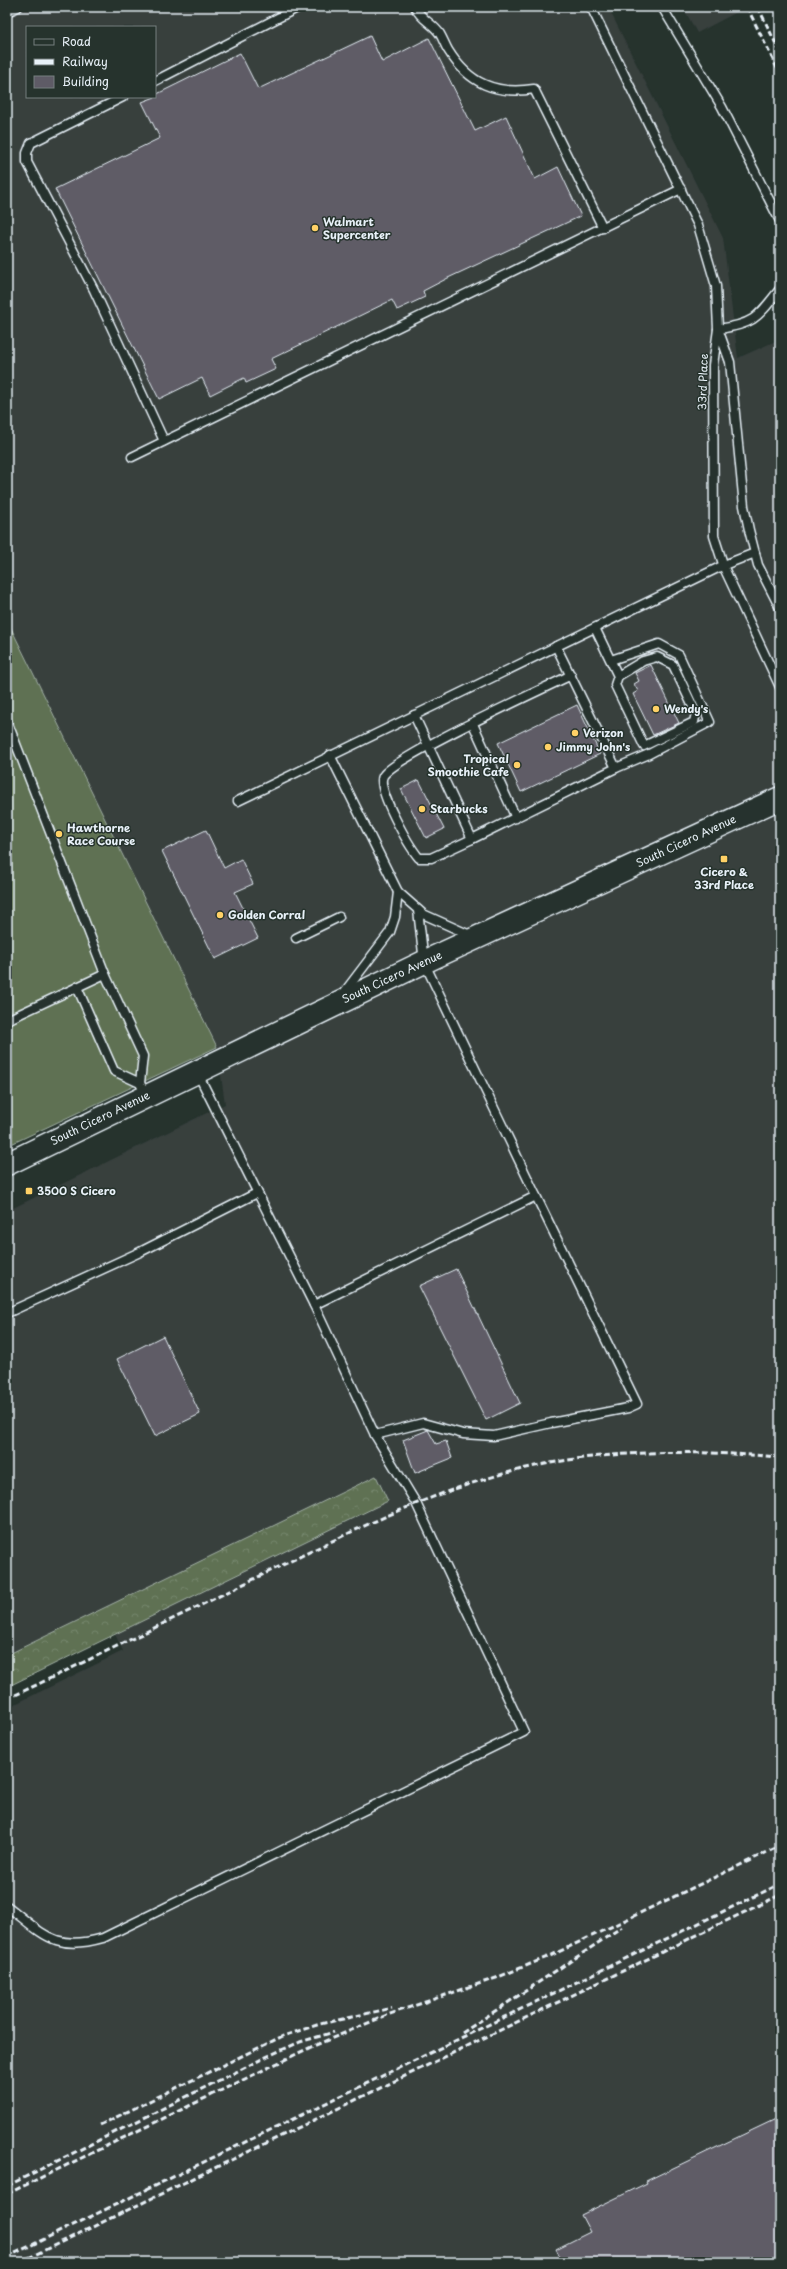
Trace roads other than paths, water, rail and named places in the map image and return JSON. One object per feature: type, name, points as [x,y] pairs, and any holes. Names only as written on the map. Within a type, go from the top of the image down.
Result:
[{"type":"main road","name":"South Cicero Avenue","points":[[7,1164],[143,1090],[196,1071],[424,962],[780,798]]},
{"type":"lane","points":[[7,12],[18,7]]},
{"type":"lane","points":[[156,79],[300,7]]},
{"type":"lane","points":[[415,7],[419,16],[440,32],[448,50],[473,79],[495,89],[518,91],[534,89],[603,228]]},
{"type":"lane","points":[[591,7],[698,224],[716,286],[718,329],[741,326],[755,319],[780,289]]},
{"type":"lane","points":[[662,7],[722,107],[780,221]]},
{"type":"lane","points":[[121,98],[31,144],[27,153],[27,162],[94,290],[164,441]]},
{"type":"lane","points":[[132,457],[681,189]]},
{"type":"lane","name":"33rd Place","points":[[718,329],[730,362],[744,506],[758,565],[780,608]]},
{"type":"lane","name":"33rd Place","points":[[718,329],[713,365],[714,536],[724,565],[780,687]]},
{"type":"lane","points":[[238,801],[724,565],[755,553]]},
{"type":"lane","points":[[595,628],[618,676],[615,684],[644,746],[694,722],[696,713],[673,665],[657,657],[643,661],[618,676]]},
{"type":"lane","points":[[570,675],[394,765],[383,777],[382,788],[410,847],[419,858],[431,858],[472,839],[616,768],[649,754],[710,722],[679,655],[659,644],[611,660]]},
{"type":"lane","points":[[556,646],[616,768]]},
{"type":"lane","points":[[414,715],[472,839]]},
{"type":"lane","points":[[7,721],[105,974],[143,1056],[143,1090]]},
{"type":"lane","points":[[472,724],[516,818]]},
{"type":"lane","points":[[330,756],[398,892],[418,910],[438,921],[476,938]]},
{"type":"lane","points":[[335,1004],[390,932],[395,917],[398,892]]},
{"type":"lane","points":[[375,1434],[423,1423],[463,1434],[494,1436],[551,1422],[628,1408],[637,1404],[424,962],[418,910]]},
{"type":"lane","points":[[296,938],[339,917]]},
{"type":"lane","points":[[7,1020],[105,974]]},
{"type":"lane","points":[[77,987],[114,1071],[143,1090]]},
{"type":"lane","points":[[7,1906],[47,1936],[65,1944],[85,1943],[103,1938],[524,1732],[416,1503],[375,1434],[314,1305],[196,1071]]},
{"type":"lane","points":[[7,1313],[140,1252],[257,1193]]},
{"type":"lane","points":[[314,1305],[536,1196]]},
{"type":"railway","points":[[747,7],[780,74]]},
{"type":"railway","points":[[758,7],[780,52]]},
{"type":"railway","points":[[7,1699],[366,1525],[471,1483],[545,1464],[604,1456],[662,1453],[721,1453],[780,1457]]},
{"type":"railway","points":[[7,2194],[311,2047],[387,2015],[496,1978],[550,1956],[780,1846]]},
{"type":"railway","points":[[7,2257],[780,1884]]},
{"type":"railway","points":[[20,2262],[780,1895]]},
{"type":"railway","points":[[462,2033],[622,1927]]},
{"type":"railway","points":[[100,2125],[283,2036],[320,2024],[392,2008]]},
{"type":"railway","points":[[7,2186],[268,2056],[300,2042],[334,2032]]},
{"type":"place","name":"Walmart Supercenter","points":[[315,228]]},
{"type":"place","name":"Wendy's","points":[[656,709]]},
{"type":"place","name":"Verizon","points":[[575,733]]},
{"type":"place","name":"Jimmy John's","points":[[548,747]]},
{"type":"place","name":"Tropical Smoothie Cafe","points":[[517,765]]},
{"type":"place","name":"Starbucks","points":[[422,809]]},
{"type":"place","name":"Hawthorne Race Course","points":[[59,834]]},
{"type":"place","name":"Cicero & 33rd Place","points":[[724,859]]},
{"type":"place","name":"Golden Corral","points":[[220,915]]},
{"type":"place","name":"3500 S Cicero","points":[[29,1191]]}]
